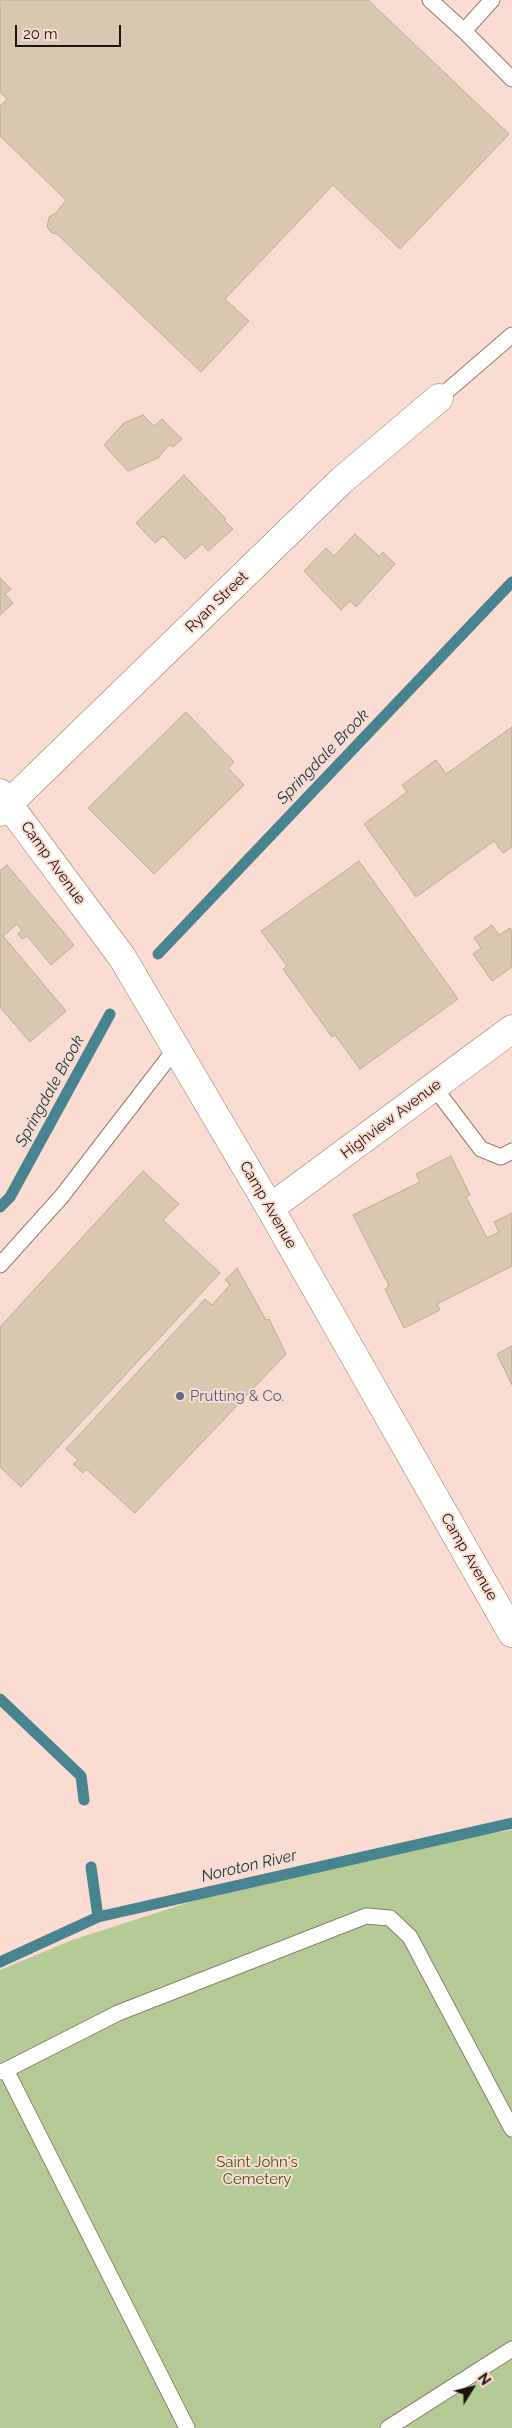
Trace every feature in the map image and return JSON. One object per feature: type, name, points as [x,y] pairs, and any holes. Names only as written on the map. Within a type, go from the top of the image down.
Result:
[{"type":"street","name":"Ryan Street","points":[[3,803],[341,481],[439,398]]},
{"type":"street","name":"Camp Avenue","points":[[3,803],[122,957],[270,1208],[512,1633]]},
{"type":"street","name":"Highview Avenue","points":[[270,1208],[512,1029]]},
{"type":"lane","points":[[430,0],[512,79]]},
{"type":"lane","points":[[464,32],[492,0]]},
{"type":"lane","points":[[439,398],[512,335]]},
{"type":"lane","points":[[0,1265],[62,1196],[176,1048]]},
{"type":"lane","points":[[434,1087],[481,1150],[501,1157],[512,1151]]},
{"type":"lane","points":[[187,2428],[3,2071],[118,2013],[366,1916],[390,1918],[410,1937],[512,2129]]},
{"type":"lane","points":[[388,2428],[512,2349]]},
{"type":"green space","name":"Saint John's Cemetery","points":[[512,1830],[512,2428],[0,2428],[0,1970],[72,1940],[299,1867]]},
{"type":"building","points":[[0,0],[368,0],[509,134],[400,249],[333,185],[225,299],[249,321],[201,372],[57,234],[52,233],[47,227],[49,217],[56,213],[66,200],[0,136],[0,106],[7,99],[0,92]]},
{"type":"building","points":[[143,415],[154,426],[162,419],[182,439],[173,447],[169,445],[158,458],[128,471],[104,445],[124,423]]},
{"type":"building","points":[[184,475],[226,519],[224,520],[233,529],[208,551],[202,544],[185,559],[163,536],[155,543],[136,523]]},
{"type":"building","points":[[355,534],[379,556],[383,552],[395,564],[356,607],[350,601],[341,610],[304,571],[326,548],[334,556]]},
{"type":"building","points":[[0,578],[11,589],[5,594],[13,603],[0,615]]},
{"type":"building","points":[[186,712],[234,762],[228,768],[244,785],[154,874],[88,808]]},
{"type":"building","points":[[512,727],[512,847],[503,853],[494,841],[416,897],[364,824],[407,792],[402,785],[436,760],[446,774]]},
{"type":"building","points":[[359,861],[458,999],[360,1069],[335,1035],[332,1037],[283,969],[287,966],[261,931]]},
{"type":"building","points":[[7,865],[74,945],[51,965],[27,936],[22,939],[18,934],[22,931],[17,924],[3,936],[66,1011],[30,1042],[0,1007],[0,871]]},
{"type":"building","points":[[492,925],[499,935],[510,928],[512,931],[512,967],[492,981],[473,954],[481,948],[474,938]]},
{"type":"building","points":[[451,1156],[470,1195],[466,1197],[487,1238],[499,1232],[494,1222],[512,1213],[512,1266],[437,1304],[440,1310],[404,1328],[385,1289],[389,1286],[353,1215],[420,1182],[416,1174]]},
{"type":"building","points":[[143,1171],[179,1204],[163,1220],[220,1273],[21,1487],[0,1467],[0,1327]]},
{"type":"building","points":[[237,1268],[266,1320],[269,1319],[286,1354],[135,1513],[86,1469],[83,1473],[73,1464],[78,1460],[66,1449],[205,1299],[212,1305],[230,1285],[225,1280]]},
{"type":"building","points":[[512,1346],[512,1385],[497,1354]]},
{"type":"waterway","name":"Springdale Brook","points":[[158,954],[512,582]]},
{"type":"waterway","name":"Springdale Brook","points":[[0,1207],[10,1197],[110,1014]]},
{"type":"waterway","name":"Springdale Brook","points":[[0,1699],[81,1776],[84,1800]]},
{"type":"waterway","name":"Noroton River","points":[[0,1962],[98,1917],[512,1823]]},
{"type":"waterway","name":"Springdale Brook","points":[[91,1867],[98,1917]]},
{"type":"place","name":"Prutting & Co.","points":[[180,1396]]}]
